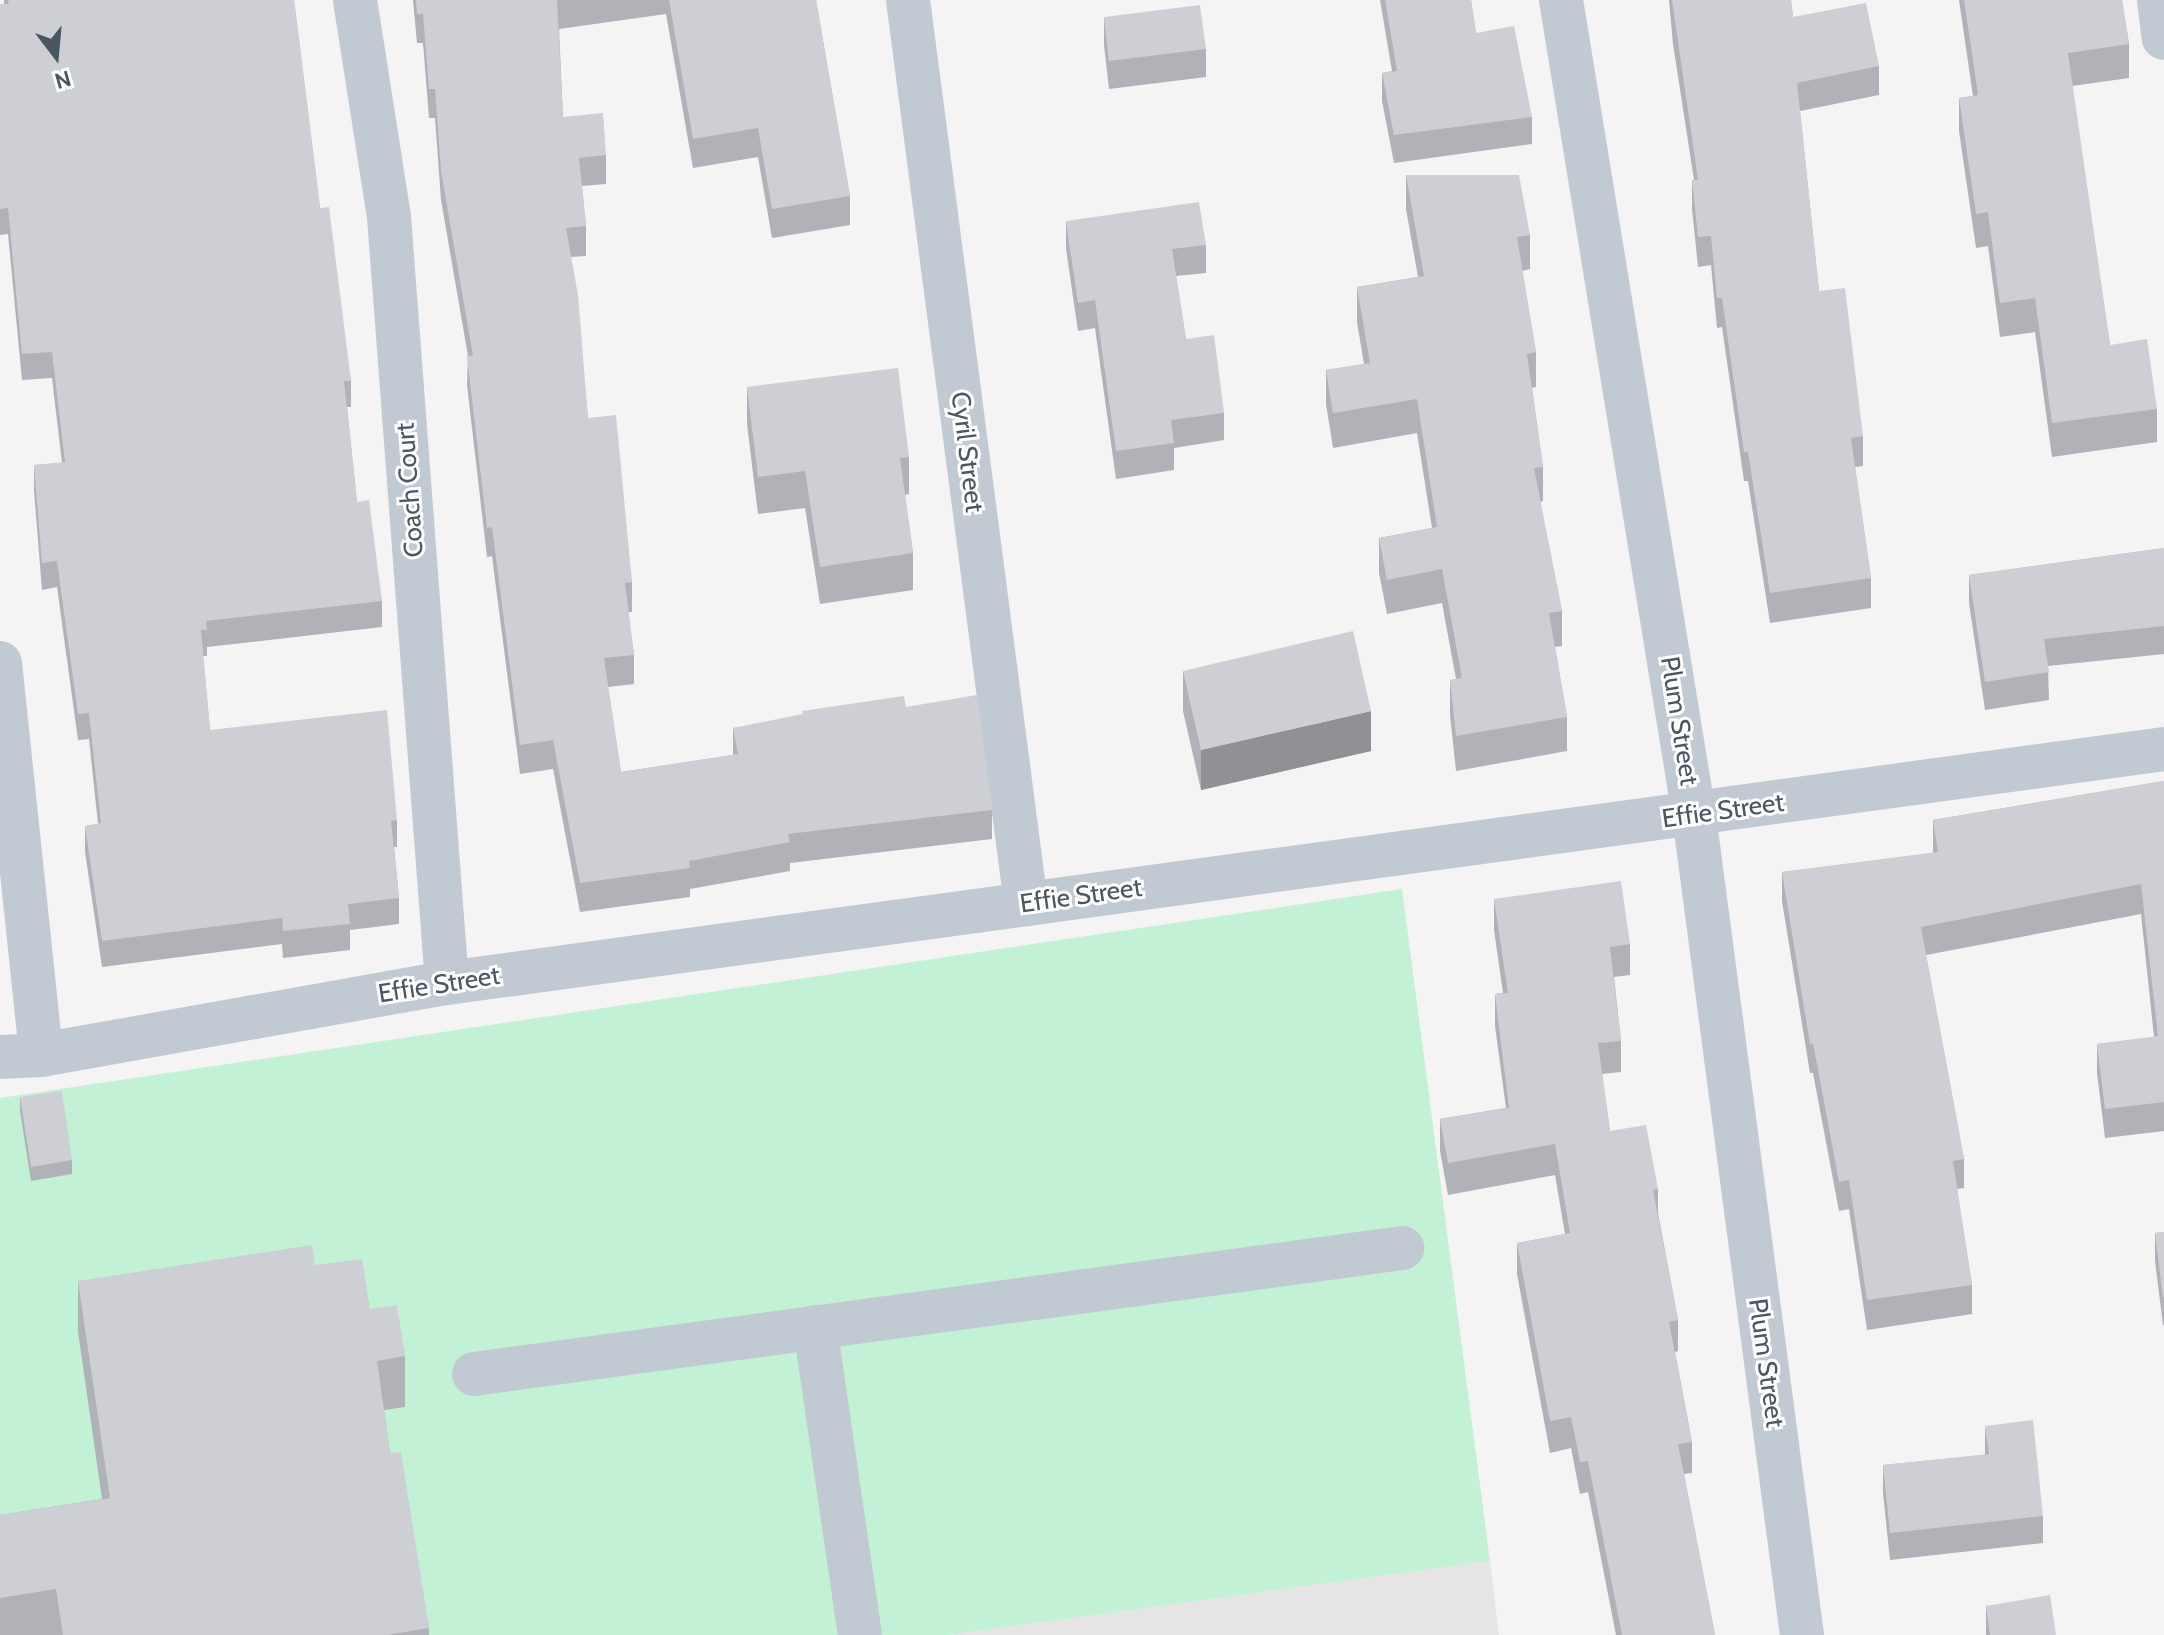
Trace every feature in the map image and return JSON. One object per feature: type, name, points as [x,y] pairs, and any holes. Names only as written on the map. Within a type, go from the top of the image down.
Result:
[{"type":"street","name":"Coach Court","points":[[355,0],[389,217],[447,983]]},
{"type":"street","name":"Cyril Street","points":[[908,0],[1026,904]]},
{"type":"street","name":"Plum Street","points":[[1561,0],[1694,815],[1802,1635]]},
{"type":"street","points":[[2159,0],[2164,38]]},
{"type":"street","points":[[0,663],[21,1056]]},
{"type":"street","name":"Effie Street","points":[[21,1056],[447,983],[2164,749]]},
{"type":"street","points":[[474,1374],[1402,1248]]},
{"type":"street","points":[[815,1327],[860,1635]]},
{"type":"shaded area","points":[[1490,1561],[1499,1635],[948,1635]]},
{"type":"green space","points":[[1402,889],[1490,1561],[948,1635],[0,1635],[0,1098]]},
{"type":"building","points":[[8,0],[294,0],[320,208],[329,207],[351,381],[344,381],[357,502],[369,500],[382,601],[206,621],[207,630],[201,630],[210,730],[387,710],[397,820],[391,821],[399,898],[348,904],[350,924],[283,931],[282,918],[102,941],[85,826],[101,823],[89,713],[78,714],[57,561],[42,563],[34,465],[65,462],[52,352],[22,354],[8,208],[0,209],[0,4],[9,4]]},
{"type":"building","points":[[416,0],[557,0],[563,117],[603,113],[606,155],[579,158],[586,226],[566,228],[578,295],[588,418],[616,415],[632,582],[625,583],[634,655],[604,658],[621,772],[738,754],[733,728],[803,714],[802,711],[904,696],[906,707],[977,695],[992,810],[788,834],[790,842],[689,861],[690,868],[580,883],[553,740],[520,745],[492,527],[487,528],[467,356],[473,356],[441,171],[435,89],[429,89],[423,14],[417,14]]},
{"type":"building","points":[[669,0],[816,0],[850,196],[772,209],[758,128],[693,139]]},
{"type":"building","points":[[1385,0],[1471,0],[1476,33],[1514,26],[1532,117],[1394,135],[1382,73],[1397,71]]},
{"type":"building","points":[[1672,0],[1791,0],[1793,17],[1866,3],[1879,66],[1797,83],[1819,291],[1845,288],[1863,436],[1851,438],[1871,578],[1770,593],[1748,452],[1744,452],[1722,298],[1717,298],[1711,236],[1698,237],[1692,180],[1698,180]]},
{"type":"building","points":[[1964,0],[2122,0],[2129,44],[2068,53],[2110,345],[2147,339],[2157,409],[2052,423],[2035,298],[2000,303],[1988,212],[1976,214],[1959,98],[1978,95]]},
{"type":"building","points":[[1200,5],[1206,49],[1109,61],[1104,17]]},
{"type":"building","points":[[1406,175],[1519,175],[1530,235],[1517,237],[1536,352],[1527,354],[1543,467],[1534,468],[1562,611],[1549,613],[1567,717],[1456,736],[1450,680],[1462,678],[1442,569],[1387,580],[1379,538],[1437,527],[1417,399],[1333,413],[1326,370],[1370,363],[1357,287],[1424,276]]},
{"type":"building","points":[[1199,202],[1206,245],[1172,249],[1186,339],[1214,335],[1224,413],[1171,420],[1174,443],[1116,451],[1095,300],[1078,303],[1066,221]]},
{"type":"building","points":[[898,368],[909,457],[900,458],[913,553],[820,567],[805,471],[758,477],[747,387]]},
{"type":"building","points":[[2164,548],[2164,626],[2044,639],[2049,672],[1985,682],[1969,575]]},
{"type":"building","points":[[1353,631],[1371,711],[1201,750],[1183,671]]},
{"type":"building","points":[[2164,781],[2164,1102],[2105,1109],[2097,1044],[2158,1036],[2141,884],[1921,927],[1964,1159],[1953,1161],[1972,1285],[1867,1300],[1849,1180],[1839,1182],[1813,1043],[1810,1044],[1782,872],[1938,852],[1933,820]]},
{"type":"building","points":[[1621,881],[1630,944],[1610,947],[1621,1041],[1598,1043],[1610,1131],[1646,1125],[1658,1189],[1653,1190],[1678,1320],[1669,1322],[1692,1442],[1678,1444],[1715,1635],[1622,1635],[1588,1461],[1580,1462],[1571,1417],[1550,1421],[1517,1243],[1570,1233],[1555,1144],[1448,1163],[1440,1119],[1509,1108],[1495,994],[1508,993],[1494,899]]},
{"type":"building","points":[[62,1091],[72,1160],[31,1167],[20,1097]]},
{"type":"building","points":[[2164,1232],[2164,1297],[2163,1297],[2155,1233]]},
{"type":"building","points":[[312,1245],[315,1265],[362,1259],[370,1309],[397,1305],[405,1356],[377,1361],[390,1453],[401,1452],[429,1628],[387,1635],[63,1635],[56,1589],[0,1598],[0,1515],[110,1498],[78,1281]]},
{"type":"building","points":[[2033,1420],[2043,1516],[1890,1533],[1883,1465],[1989,1454],[1985,1426]]},
{"type":"building","points":[[2050,1595],[2056,1635],[1990,1635],[1986,1606]]}]
